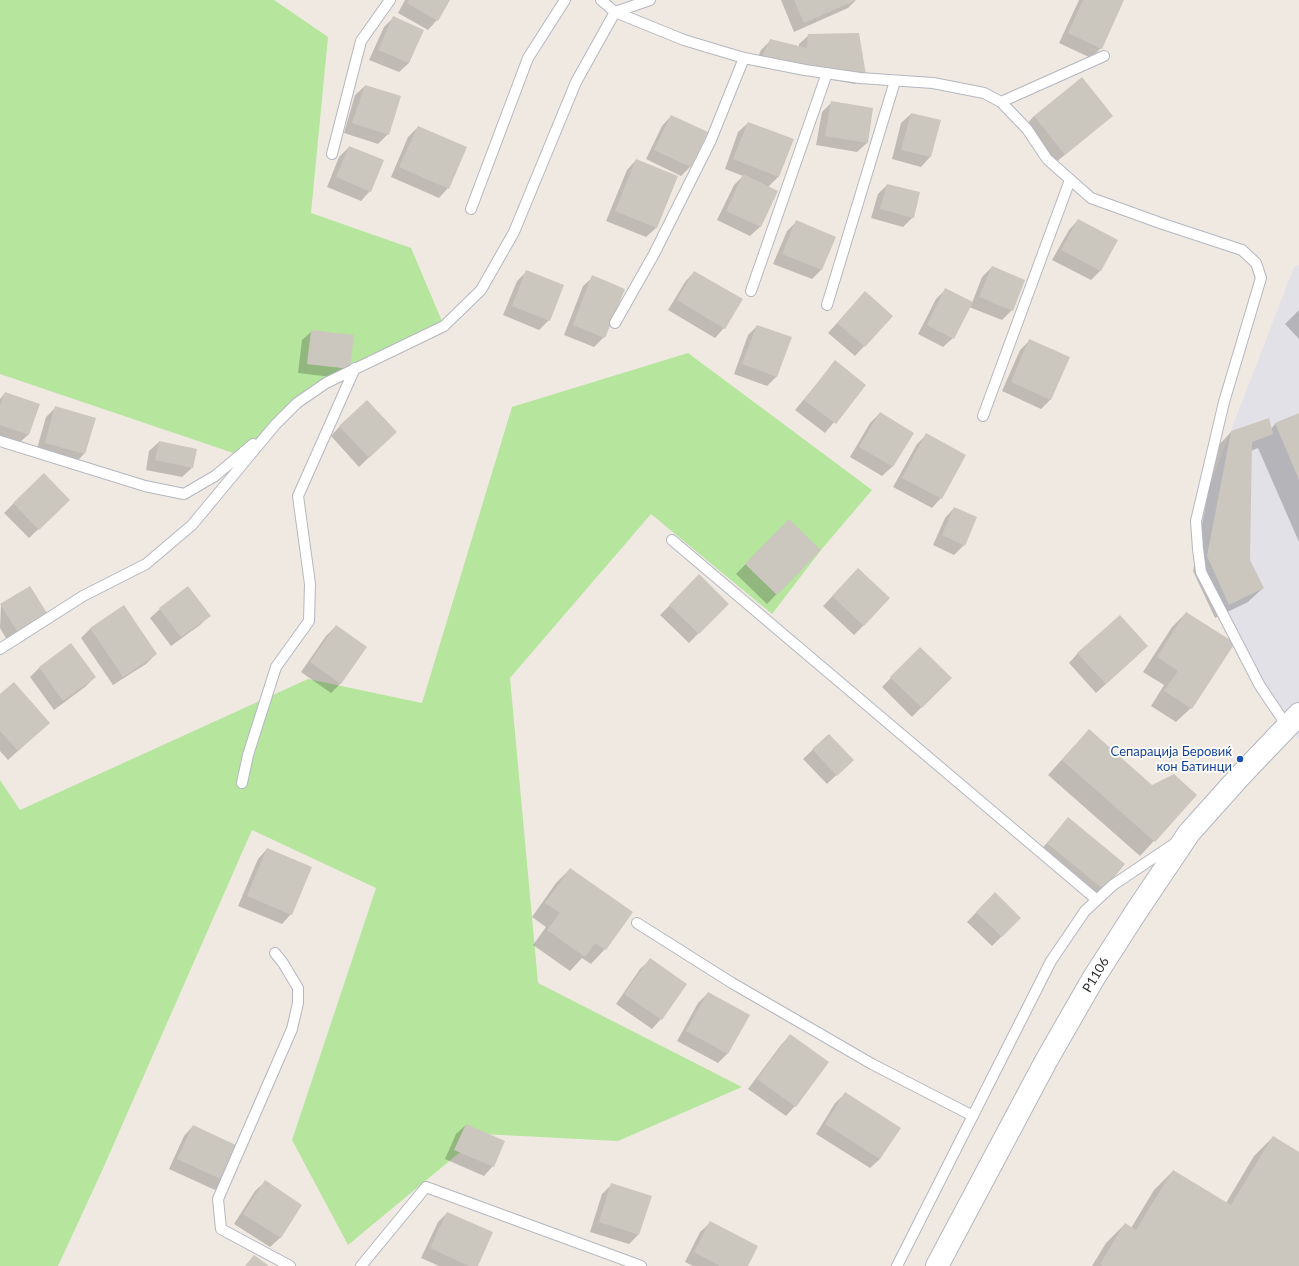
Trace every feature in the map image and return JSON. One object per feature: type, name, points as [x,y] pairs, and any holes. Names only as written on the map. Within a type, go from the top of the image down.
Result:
[{"type":"main road","name":"P1106","points":[[937,1266],[1046,1061],[1093,979],[1136,912],[1189,833],[1293,720]]},
{"type":"lane","points":[[332,154],[361,41],[390,0]]},
{"type":"lane","points":[[471,209],[528,58],[565,0]]},
{"type":"lane","points":[[601,0],[615,12],[684,40],[744,58],[860,78],[933,83],[984,93],[1001,102],[1027,129],[1047,159],[1091,198],[1242,250],[1256,263],[1261,278],[1224,402],[1196,521],[1198,549],[1201,572],[1260,686],[1293,720]]},
{"type":"lane","points":[[0,441],[145,486],[184,494],[215,476],[275,425],[297,403],[326,383],[444,326],[481,290],[514,232],[576,82],[615,12],[650,0]]},
{"type":"lane","points":[[1001,102],[1104,56]]},
{"type":"lane","points":[[615,323],[654,254],[711,140],[744,58]]},
{"type":"lane","points":[[751,291],[827,73]]},
{"type":"lane","points":[[827,305],[895,81]]},
{"type":"lane","points":[[983,416],[1070,180]]},
{"type":"lane","points":[[242,783],[248,755],[276,667],[309,621],[310,584],[298,496],[355,368]]},
{"type":"lane","points":[[0,649],[83,596],[146,564],[192,525],[275,425]]},
{"type":"lane","points":[[672,540],[1097,900]]},
{"type":"lane","points":[[897,1266],[1051,960],[1084,911],[1113,885],[1189,833]]},
{"type":"lane","points":[[637,923],[732,983],[872,1064],[973,1116]]},
{"type":"lane","points":[[275,953],[298,988],[298,1003],[292,1029],[218,1198],[220,1229],[290,1266]]},
{"type":"lane","points":[[366,1265],[426,1187],[641,1266]]},
{"type":"shaded area","points":[[1299,265],[1299,739],[1287,726],[1201,572],[1196,521],[1294,267]]},
{"type":"green space","points":[[0,0],[274,0],[328,37],[311,213],[411,248],[444,326],[297,403],[248,458],[0,374]]},
{"type":"green space","points":[[688,353],[872,490],[821,550],[772,614],[651,514],[510,678],[538,983],[742,1087],[618,1141],[482,1134],[348,1245],[292,1140],[376,888],[252,830],[101,1173],[58,1266],[0,1266],[0,780],[20,810],[308,679],[422,703],[512,407]]},
{"type":"building","points":[[409,0],[450,0],[438,21],[407,3]]},
{"type":"building","points":[[794,0],[856,0],[804,23]]},
{"type":"building","points":[[1083,0],[1124,0],[1102,49],[1068,33]]},
{"type":"building","points":[[393,16],[424,30],[409,63],[378,50]]},
{"type":"building","points":[[859,33],[866,75],[762,57],[770,39],[807,48],[808,34]]},
{"type":"building","points":[[1082,77],[1113,116],[1065,155],[1034,116]]},
{"type":"building","points":[[365,85],[401,96],[389,135],[352,123]]},
{"type":"building","points":[[831,101],[873,108],[868,143],[825,136]]},
{"type":"building","points":[[911,113],[941,120],[931,157],[901,150]]},
{"type":"building","points":[[671,115],[708,132],[691,167],[654,150]]},
{"type":"building","points":[[748,122],[794,139],[779,177],[733,159]]},
{"type":"building","points":[[418,126],[467,147],[449,189],[399,167]]},
{"type":"building","points":[[349,146],[384,160],[371,192],[336,177]]},
{"type":"building","points":[[636,159],[678,176],[657,228],[615,211]]},
{"type":"building","points":[[743,174],[778,191],[761,227],[726,211]]},
{"type":"building","points":[[887,184],[920,192],[914,218],[880,209]]},
{"type":"building","points":[[1078,219],[1118,240],[1101,271],[1061,250]]},
{"type":"building","points":[[796,220],[836,237],[822,270],[782,254]]},
{"type":"building","points":[[992,266],[1025,280],[1013,311],[979,297]]},
{"type":"building","points":[[526,270],[564,285],[550,321],[512,306]]},
{"type":"building","points":[[694,271],[743,299],[725,329],[677,300]]},
{"type":"building","points":[[592,275],[625,289],[605,338],[573,325]]},
{"type":"building","points":[[945,288],[973,302],[954,339],[927,325]]},
{"type":"building","points":[[865,291],[893,316],[865,347],[837,323]]},
{"type":"building","points":[[757,325],[792,337],[777,377],[742,364]]},
{"type":"building","points":[[311,330],[354,335],[350,369],[307,364]]},
{"type":"building","points":[[1029,339],[1070,357],[1051,400],[1011,382]]},
{"type":"building","points":[[835,360],[866,385],[836,424],[804,400]]},
{"type":"building","points":[[5,392],[40,404],[29,435],[0,425],[0,406]]},
{"type":"building","points":[[367,400],[397,432],[369,458],[339,426]]},
{"type":"building","points":[[55,406],[96,418],[85,454],[45,443]]},
{"type":"building","points":[[880,412],[914,433],[893,467],[859,447]]},
{"type":"building","points":[[1299,413],[1299,480],[1275,423]]},
{"type":"building","points":[[1269,418],[1273,434],[1252,442],[1250,560],[1264,588],[1229,605],[1207,556],[1231,431]]},
{"type":"building","points":[[926,433],[966,455],[942,499],[902,478]]},
{"type":"building","points":[[159,441],[197,449],[193,468],[155,460]]},
{"type":"building","points":[[44,473],[70,500],[39,530],[13,503]]},
{"type":"building","points":[[954,507],[977,517],[965,546],[942,535]]},
{"type":"building","points":[[789,519],[821,550],[777,595],[745,564]]},
{"type":"building","points":[[858,568],[890,598],[864,626],[832,596]]},
{"type":"building","points":[[699,574],[729,604],[699,634],[669,605]]},
{"type":"building","points":[[30,586],[47,613],[17,631],[0,604]]},
{"type":"building","points":[[188,586],[211,616],[181,637],[159,608]]},
{"type":"building","points":[[124,605],[157,654],[123,677],[90,628]]},
{"type":"building","points":[[1186,612],[1235,643],[1192,709],[1164,691],[1178,671],[1157,657]]},
{"type":"building","points":[[1120,615],[1148,646],[1106,684],[1077,653]]},
{"type":"building","points":[[336,625],[367,647],[341,684],[310,662]]},
{"type":"building","points":[[71,643],[96,677],[63,701],[39,667]]},
{"type":"building","points":[[920,647],[952,678],[922,708],[890,677]]},
{"type":"building","points":[[14,682],[50,723],[18,751],[0,731],[0,694]]},
{"type":"building","points":[[1089,729],[1152,785],[1174,774],[1197,795],[1155,842],[1062,760]]},
{"type":"building","points":[[829,734],[854,760],[837,776],[812,749]]},
{"type":"building","points":[[1068,817],[1125,864],[1104,890],[1047,843]]},
{"type":"building","points":[[267,848],[312,867],[292,915],[247,896]]},
{"type":"building","points":[[570,868],[633,912],[606,950],[595,943],[585,957],[547,930],[560,913],[545,903]]},
{"type":"building","points":[[995,892],[1021,918],[1002,937],[976,912]]},
{"type":"building","points":[[650,958],[687,984],[662,1020],[624,994]]},
{"type":"building","points":[[708,992],[750,1015],[728,1054],[686,1031]]},
{"type":"building","points":[[790,1034],[829,1062],[796,1107],[757,1079]]},
{"type":"building","points":[[845,1092],[901,1128],[880,1159],[825,1124]]},
{"type":"building","points":[[466,1124],[505,1141],[494,1167],[454,1150]]},
{"type":"building","points":[[193,1125],[240,1147],[225,1181],[177,1159]]},
{"type":"building","points":[[1273,1136],[1299,1152],[1299,1266],[1103,1266],[1100,1264],[1125,1223],[1136,1230],[1173,1170],[1231,1205]]},
{"type":"building","points":[[265,1180],[302,1205],[281,1238],[243,1214]]},
{"type":"building","points":[[611,1183],[652,1196],[639,1235],[599,1222]]},
{"type":"building","points":[[447,1212],[493,1232],[478,1266],[469,1266],[430,1248]]},
{"type":"building","points":[[710,1221],[758,1246],[748,1266],[720,1266],[694,1252]]},
{"type":"building","points":[[254,1255],[269,1266],[245,1266]]},
{"type":"place","name":"Сепарација Беровиќ кон Батинци","points":[[1240,759]]}]
